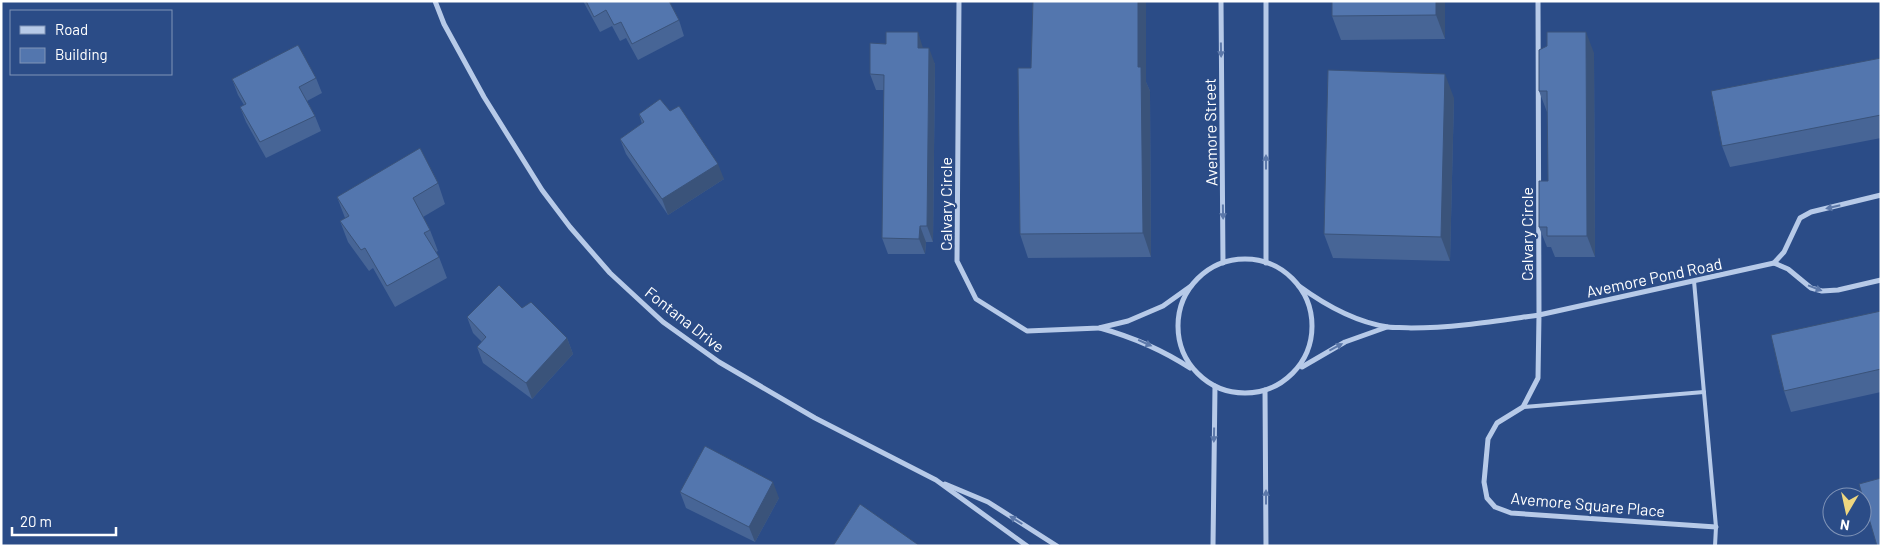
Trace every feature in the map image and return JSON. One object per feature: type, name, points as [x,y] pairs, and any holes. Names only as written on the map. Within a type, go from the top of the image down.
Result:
[{"type":"street","name":"Fontana Drive","points":[[435,1],[444,24],[484,97],[542,190],[570,227],[610,273],[663,322],[719,362],[815,418],[936,480],[1027,546]]},
{"type":"street","name":"Calvary Circle","points":[[959,1],[957,261],[976,299],[1027,331],[1099,328],[1128,321],[1163,306],[1191,286]]},
{"type":"street","name":"Avemore Street","points":[[1221,1],[1223,263]]},
{"type":"street","points":[[1266,1],[1266,263]]},
{"type":"street","name":"Calvary Circle","points":[[1538,1],[1539,315]]},
{"type":"street","points":[[1881,196],[1811,212],[1800,218],[1784,252],[1774,264],[1788,269],[1810,288],[1822,292],[1881,280]]},
{"type":"street","points":[[1299,286],[1307,298],[1313,319],[1312,342],[1303,362],[1288,379],[1270,390],[1248,394],[1226,391],[1206,382],[1190,366],[1180,345],[1177,323],[1182,301],[1191,286],[1212,267],[1233,259],[1255,259],[1277,266],[1299,286],[1326,305],[1356,318],[1388,327],[1426,328],[1474,325],[1539,315],[1538,378],[1523,407]]},
{"type":"street","name":"Avemore Pond Road","points":[[1539,315],[1774,264]]},
{"type":"street","points":[[1294,372],[1313,359],[1345,342],[1388,327]]},
{"type":"street","name":"Calvary Circle","points":[[1099,328],[1131,337],[1167,353],[1197,372]]},
{"type":"street","points":[[1213,546],[1215,386]]},
{"type":"street","points":[[1265,390],[1266,546]]},
{"type":"street","name":"Avemore Square Place","points":[[1523,407],[1497,423],[1488,439],[1484,482],[1487,498],[1495,507],[1512,513],[1716,527]]},
{"type":"street","points":[[936,480],[988,502],[1057,546]]},
{"type":"lane","points":[[1694,281],[1716,527],[1715,546]]},
{"type":"lane","points":[[1523,407],[1704,392]]},
{"type":"building","points":[[586,1],[669,1],[679,20],[632,44],[621,22],[614,25],[606,10],[594,17]]},
{"type":"building","points":[[1033,1],[1138,1],[1138,67],[1141,67],[1143,233],[1020,234],[1018,68],[1031,68]]},
{"type":"building","points":[[1332,1],[1436,1],[1436,15],[1332,16]]},
{"type":"building","points":[[886,32],[918,32],[918,48],[929,48],[927,226],[920,226],[919,239],[882,238],[884,75],[870,74],[870,43],[886,44]]},
{"type":"building","points":[[1547,32],[1586,32],[1587,236],[1547,236],[1547,227],[1539,227],[1539,181],[1548,181],[1547,91],[1539,91],[1539,50],[1547,46]]},
{"type":"building","points":[[298,45],[316,78],[299,87],[315,116],[260,142],[240,107],[246,104],[232,79]]},
{"type":"building","points":[[1881,58],[1881,115],[1722,146],[1711,91]]},
{"type":"building","points":[[1328,70],[1445,74],[1441,237],[1324,234]]},
{"type":"building","points":[[660,99],[670,111],[679,106],[718,164],[662,199],[620,139],[644,122],[639,114]]},
{"type":"building","points":[[420,148],[438,183],[413,198],[430,230],[424,233],[439,257],[387,286],[365,248],[361,250],[340,221],[349,216],[337,197]]},
{"type":"building","points":[[499,285],[522,308],[531,302],[567,338],[526,383],[477,347],[486,337],[467,317]]},
{"type":"building","points":[[1881,311],[1881,369],[1784,391],[1771,335]]},
{"type":"building","points":[[705,446],[773,482],[749,527],[680,492]]},
{"type":"building","points":[[1881,478],[1881,546],[1877,546],[1872,529],[1872,487],[1860,487],[1859,484]]},
{"type":"building","points":[[860,504],[920,546],[833,546]]}]
